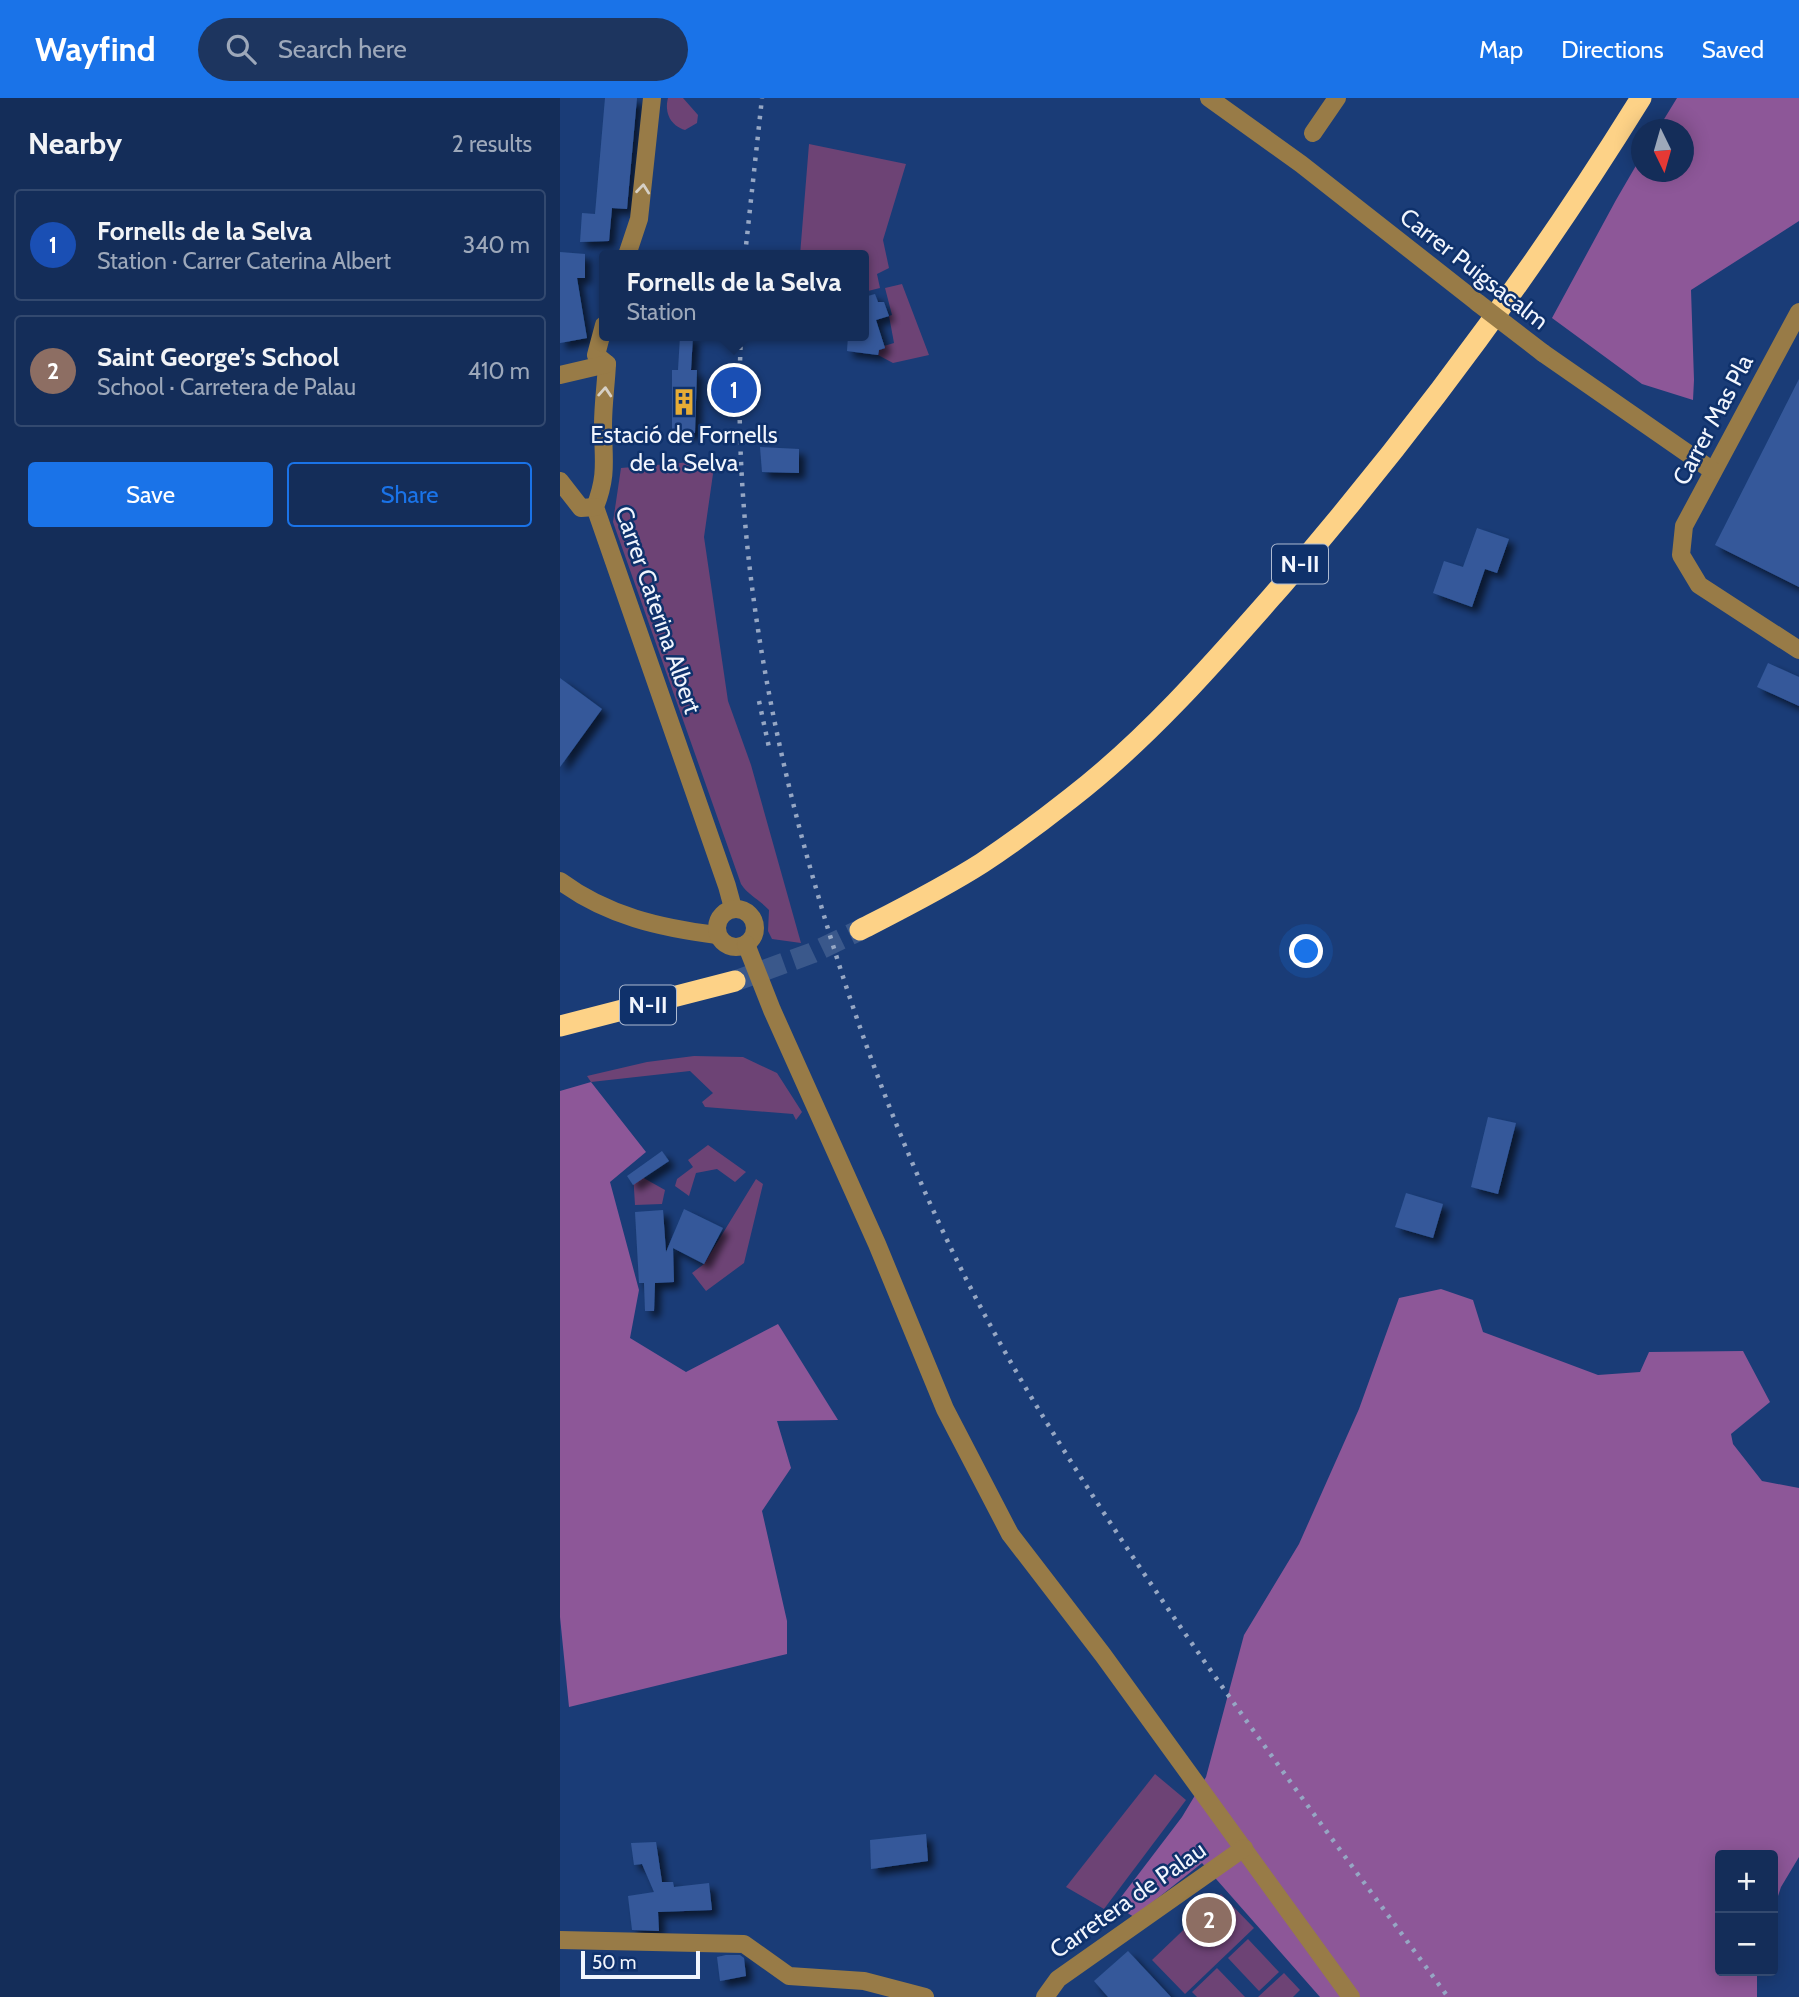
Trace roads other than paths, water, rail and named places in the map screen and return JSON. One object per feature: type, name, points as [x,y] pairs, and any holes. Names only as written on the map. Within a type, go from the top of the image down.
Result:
[{"type":"highway","name":"N-II","points":[[860,930],[982,863],[1042,820],[1132,745],[1178,700],[1326,534],[1422,414],[1507,302],[1641,98]]},
{"type":"highway","name":"N-II","points":[[560,1026],[735,981]]},
{"type":"street","points":[[629,250],[639,219],[652,98]]},
{"type":"street","name":"Carrer Puigsacalm","points":[[1209,98],[1234,105],[1543,353],[1713,471]]},
{"type":"street","points":[[1313,133],[1337,98]]},
{"type":"street","name":"Carrer Mas Pla","points":[[1799,312],[1684,526],[1681,555],[1699,585],[1799,650]]},
{"type":"street","name":"Carrer Caterina Albert","points":[[600,341],[596,355],[607,364],[603,423],[604,472],[603,485],[595,507],[733,908]]},
{"type":"street","points":[[560,375],[607,364]]},
{"type":"street","points":[[560,481],[580,508],[595,507]]},
{"type":"street","points":[[560,881],[604,908],[671,929],[718,935],[730,946],[746,944],[755,931],[754,921],[744,910],[727,910],[719,918],[718,935]]},
{"type":"street","points":[[746,944],[772,1010],[877,1244],[945,1409],[1010,1534],[1244,1848],[1351,1997]]},
{"type":"street","name":"Carretera de Palau","points":[[1045,1997],[1058,1979],[1244,1848]]},
{"type":"street","points":[[560,1940],[744,1944],[789,1976],[864,1982],[925,1997]]},
{"type":"tunnel","points":[[735,981],[812,953],[860,930]]},
{"type":"railway","points":[[746,250],[762,98]]},
{"type":"railway","points":[[741,341],[742,479],[748,551],[769,693],[801,833],[820,902],[861,1030],[909,1156],[965,1278],[1030,1395],[1078,1473],[1232,1701],[1448,1997]]},
{"type":"railway","points":[[759,701],[770,752]]},
{"type":"place","name":"Fornells de la Selva","points":[[734,390]]},
{"type":"place","name":"Estació de Fornells de la Selva","points":[[684,402]]},
{"type":"place","name":"Saint George’s School","points":[[1209,1920]]}]
